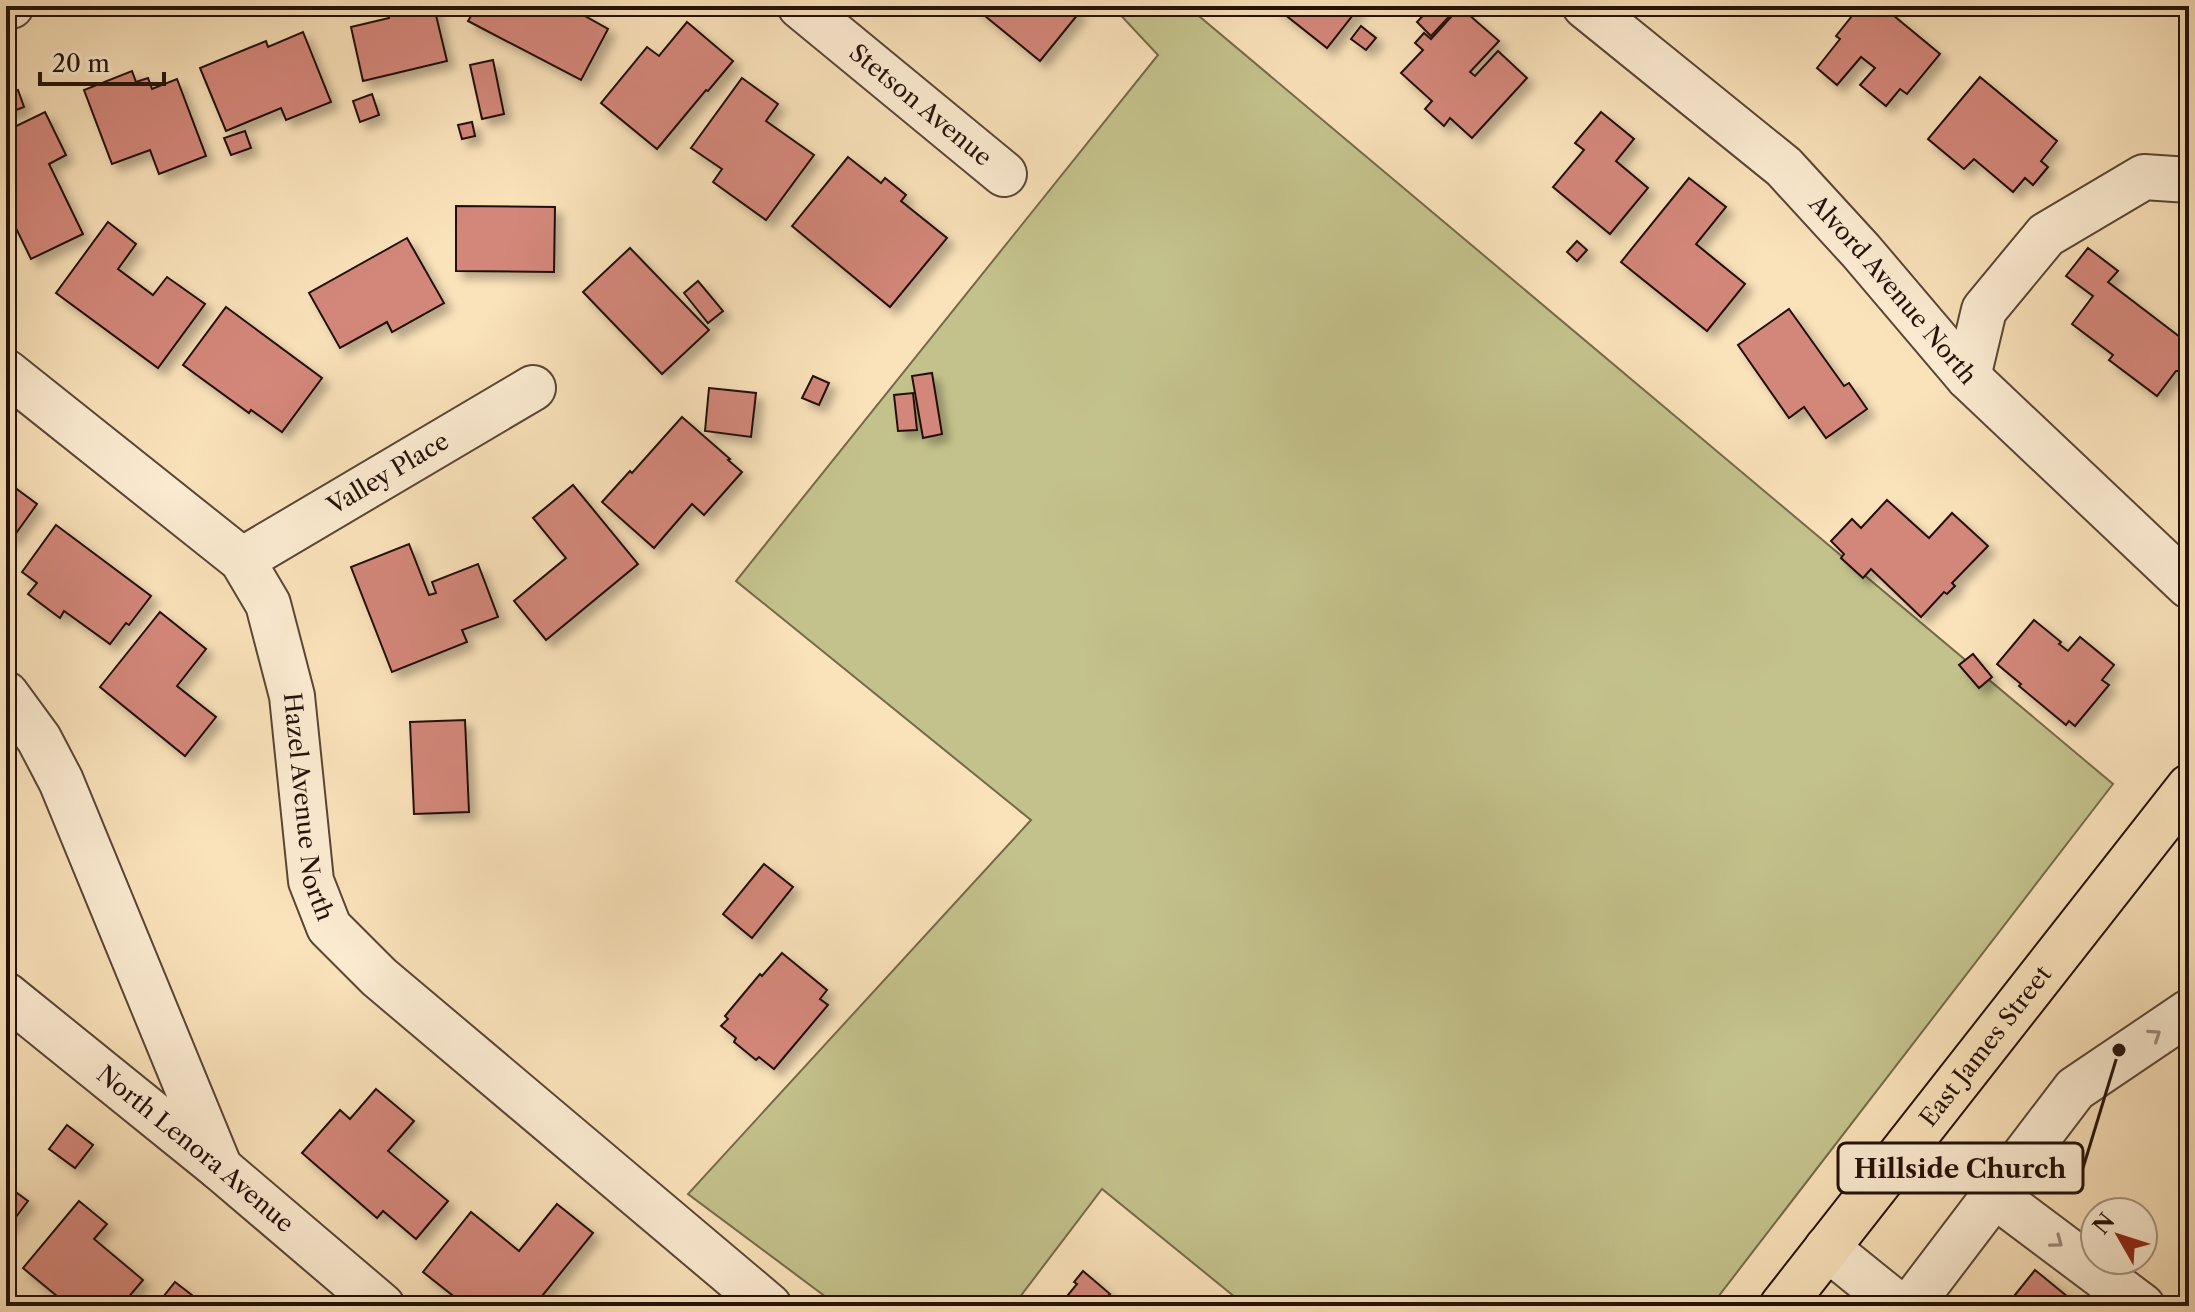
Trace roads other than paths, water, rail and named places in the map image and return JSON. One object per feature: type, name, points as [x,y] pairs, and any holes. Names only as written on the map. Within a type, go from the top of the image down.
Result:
[{"type":"main road","name":"East James Street","points":[[1782,1306],[2189,787]]},
{"type":"street","name":"Stetson Avenue","points":[[800,6],[1004,174]]},
{"type":"street","name":"Alvord Avenue North","points":[[1585,6],[1784,167],[1861,251],[1968,377],[2189,586]]},
{"type":"street","points":[[1968,377],[1984,310],[2046,235],[2144,177],[2189,180]]},
{"type":"street","name":"Hazel Avenue North","points":[[6,372],[242,560],[268,604],[292,696],[311,881],[329,927],[379,977],[769,1306]]},
{"type":"street","name":"Valley Place","points":[[242,560],[533,388]]},
{"type":"street","points":[[6,694],[39,739],[61,781],[220,1168]]},
{"type":"street","name":"North Lenora Avenue","points":[[6,995],[220,1168],[382,1306]]},
{"type":"street","points":[[1910,1306],[2075,1089],[2189,1012]]},
{"type":"street","points":[[1994,1195],[2142,1306]]},
{"type":"street","points":[[1827,1248],[1899,1306]]},
{"type":"place","name":"Hillside Church","points":[[2119,1050]]}]
